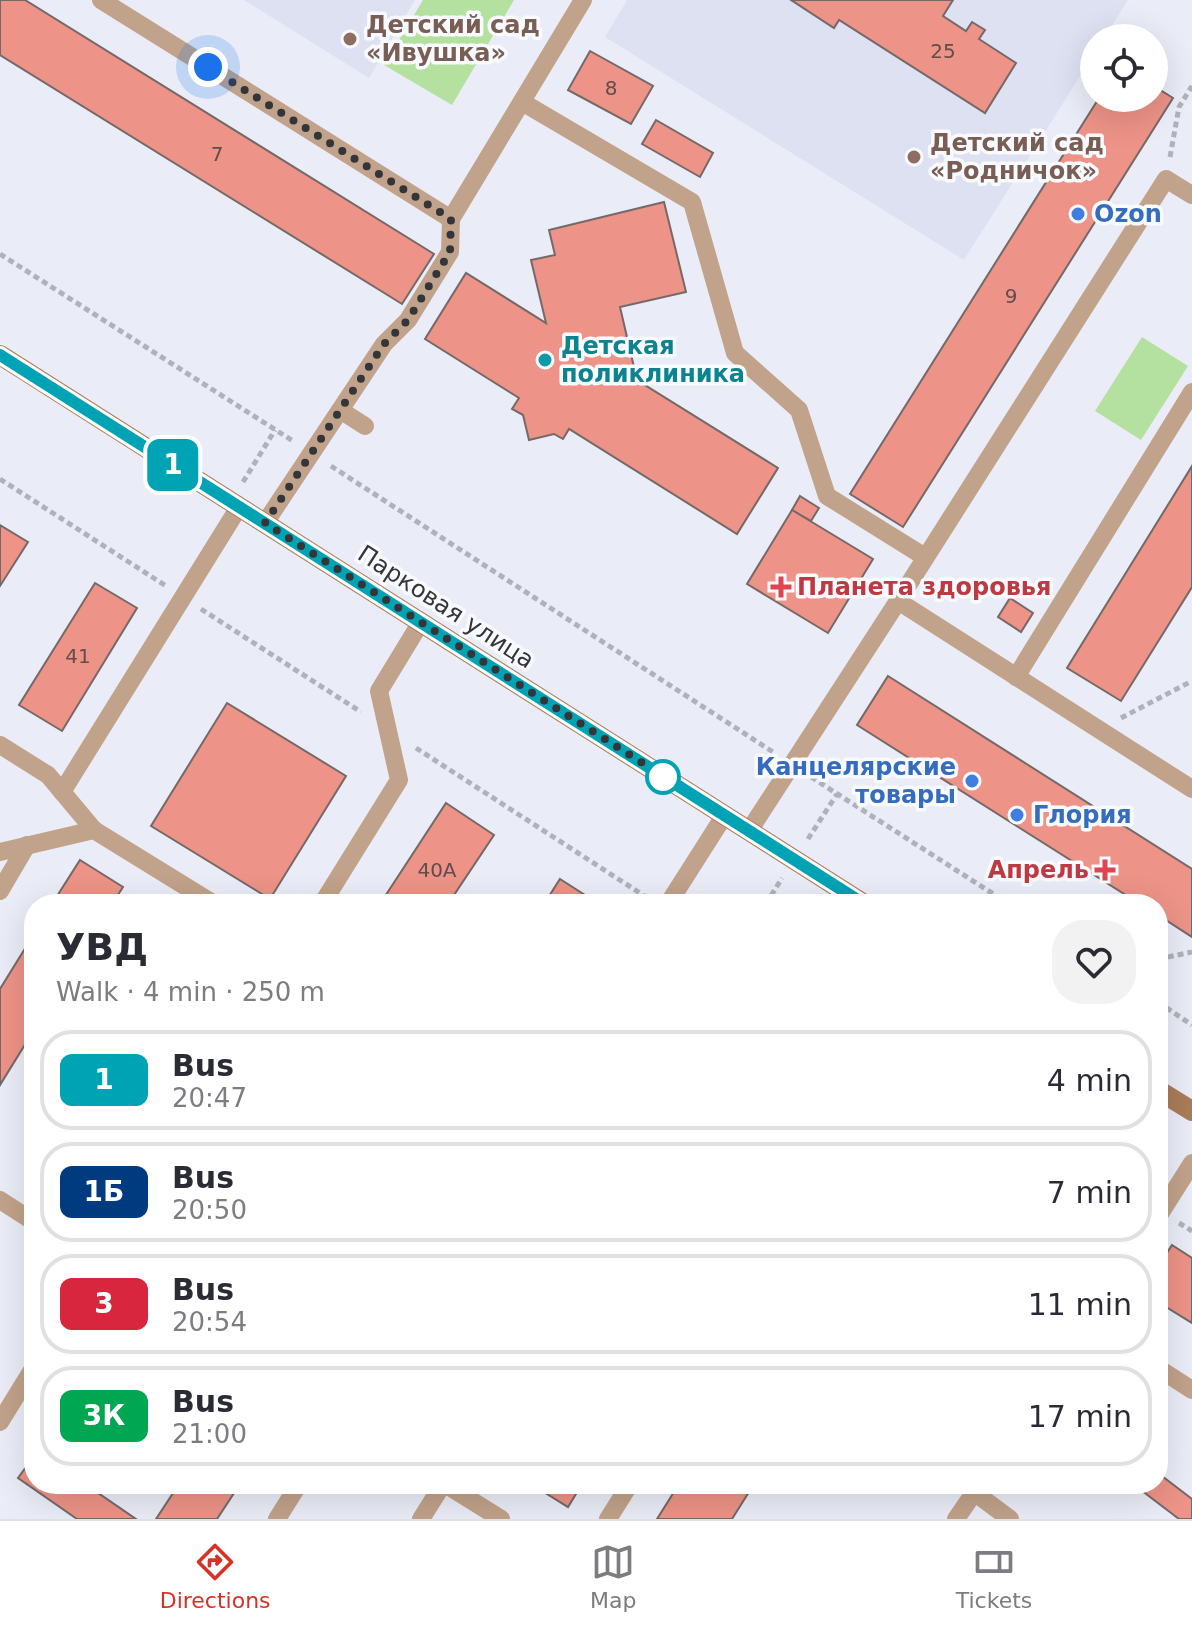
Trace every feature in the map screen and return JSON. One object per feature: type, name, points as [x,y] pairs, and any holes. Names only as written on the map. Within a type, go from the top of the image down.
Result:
[{"type":"main road","name":"Парковая улица","points":[[0,355],[848,894]]},
{"type":"main road","points":[[1168,1096],[1192,1111]]},
{"type":"lane","points":[[101,0],[451,219]]},
{"type":"lane","points":[[265,523],[384,344],[408,320],[450,252],[451,219],[583,0]]},
{"type":"lane","points":[[522,102],[692,202],[735,353],[799,410],[827,496],[925,557]]},
{"type":"lane","points":[[749,831],[792,765],[818,716],[898,601],[1166,179],[1192,195]]},
{"type":"lane","points":[[1016,677],[1192,392]]},
{"type":"lane","points":[[340,410],[365,426]]},
{"type":"lane","points":[[62,792],[239,507]]},
{"type":"lane","points":[[898,601],[1192,789]]},
{"type":"lane","points":[[328,894],[399,780],[379,691],[421,622]]},
{"type":"lane","points":[[0,745],[48,775],[94,830],[198,894]]},
{"type":"lane","points":[[674,894],[724,816]]},
{"type":"lane","points":[[0,852],[94,830]]},
{"type":"lane","points":[[0,891],[27,845]]},
{"type":"lane","points":[[1168,1201],[1192,1163]]},
{"type":"lane","points":[[0,1200],[24,1216]]},
{"type":"lane","points":[[1168,1374],[1192,1390]]},
{"type":"lane","points":[[0,1422],[24,1383]]},
{"type":"lane","points":[[277,1519],[293,1494]]},
{"type":"lane","points":[[421,1519],[437,1494]]},
{"type":"lane","points":[[460,1494],[501,1519]]},
{"type":"lane","points":[[608,1519],[624,1494]]},
{"type":"lane","points":[[956,1519],[973,1494]]},
{"type":"lane","points":[[974,1494],[977,1519]]},
{"type":"lane","points":[[977,1494],[1010,1519]]},
{"type":"path","points":[[1166,179],[1179,107],[1192,86]]},
{"type":"path","points":[[0,254],[993,894]]},
{"type":"path","points":[[0,479],[642,894]]},
{"type":"path","points":[[1098,729],[1192,681]]},
{"type":"path","points":[[1168,957],[1192,952]]},
{"type":"path","points":[[1168,1009],[1192,1025]]},
{"type":"shaded area","name":"Детский сад «Ивушка»","points":[[244,0],[415,0],[369,78]]},
{"type":"shaded area","name":"Детский сад «Родничок»","points":[[627,0],[1128,0],[1113,24],[1080,24],[1080,76],[964,260],[605,37]]},
{"type":"green space","points":[[423,0],[514,0],[452,105],[384,65]]},
{"type":"green space","points":[[1142,337],[1188,366],[1141,440],[1095,411]]},
{"type":"building","points":[[0,0],[25,0],[434,254],[402,304],[0,55]]},
{"type":"building","points":[[791,0],[953,0],[943,16],[966,31],[972,22],[985,30],[979,39],[1016,63],[985,113],[839,20],[834,28]]},
{"type":"building","points":[[590,51],[653,86],[631,124],[568,90]]},
{"type":"building","points":[[1090,112],[1164,112],[903,527],[850,494]]},
{"type":"building","points":[[656,120],[713,153],[700,177],[642,144]]},
{"type":"building","name":"Детская поликлиника","points":[[664,202],[686,292],[620,307],[637,380],[778,468],[737,534],[569,429],[563,439],[554,434],[529,440],[523,415],[512,409],[519,398],[425,339],[466,273],[546,323],[531,260],[555,255],[549,230]]},
{"type":"building","points":[[1192,466],[1192,587],[1121,701],[1067,668]]},
{"type":"building","points":[[800,496],[819,508],[811,521],[792,510]]},
{"type":"building","points":[[792,510],[873,559],[828,633],[747,584]]},
{"type":"building","points":[[0,525],[28,542],[0,586]]},
{"type":"building","points":[[95,583],[137,608],[62,731],[19,705]]},
{"type":"building","points":[[1010,598],[1033,613],[1021,632],[998,617]]},
{"type":"building","points":[[888,676],[1192,869],[1192,937],[1168,921],[1168,894],[1124,894],[857,725]]},
{"type":"building","points":[[227,703],[346,776],[273,894],[262,894],[151,826]]},
{"type":"building","points":[[446,803],[494,835],[455,894],[387,894]]},
{"type":"building","points":[[80,860],[123,887],[118,894],[58,894]]},
{"type":"building","points":[[560,879],[583,894],[550,894]]},
{"type":"building","points":[[24,950],[24,1046],[0,1085],[0,989]]},
{"type":"building","points":[[1172,1245],[1192,1258],[1192,1323],[1168,1308],[1168,1251]]},
{"type":"building","points":[[1168,1481],[1192,1499],[1192,1519],[1179,1519],[1146,1494],[1168,1494]]},
{"type":"building","points":[[41,1494],[100,1494],[136,1519],[77,1519]]},
{"type":"building","points":[[172,1494],[233,1494],[217,1519],[156,1519]]},
{"type":"building","points":[[547,1494],[576,1494],[568,1507]]},
{"type":"building","points":[[673,1494],[748,1494],[732,1519],[657,1519]]},
{"type":"bus line","name":"1","points":[[0,355],[848,894]]},
{"type":"place","name":"Детский сад «Ивушка»","points":[[350,39]]},
{"type":"place","name":"Детский сад «Родничок»","points":[[914,157]]},
{"type":"place","name":"Ozon","points":[[1078,214]]},
{"type":"place","name":"Детская поликлиника","points":[[545,360]]},
{"type":"place","name":"Планета здоровья","points":[[781,587]]},
{"type":"place","name":"Канцелярские товары","points":[[972,781]]},
{"type":"place","name":"Глория","points":[[1017,815]]},
{"type":"place","name":"Апрель","points":[[1105,870]]},
{"type":"route","points":[[208,67],[451,219],[450,252],[408,320],[384,344],[265,523],[674,783],[663,777]]}]
